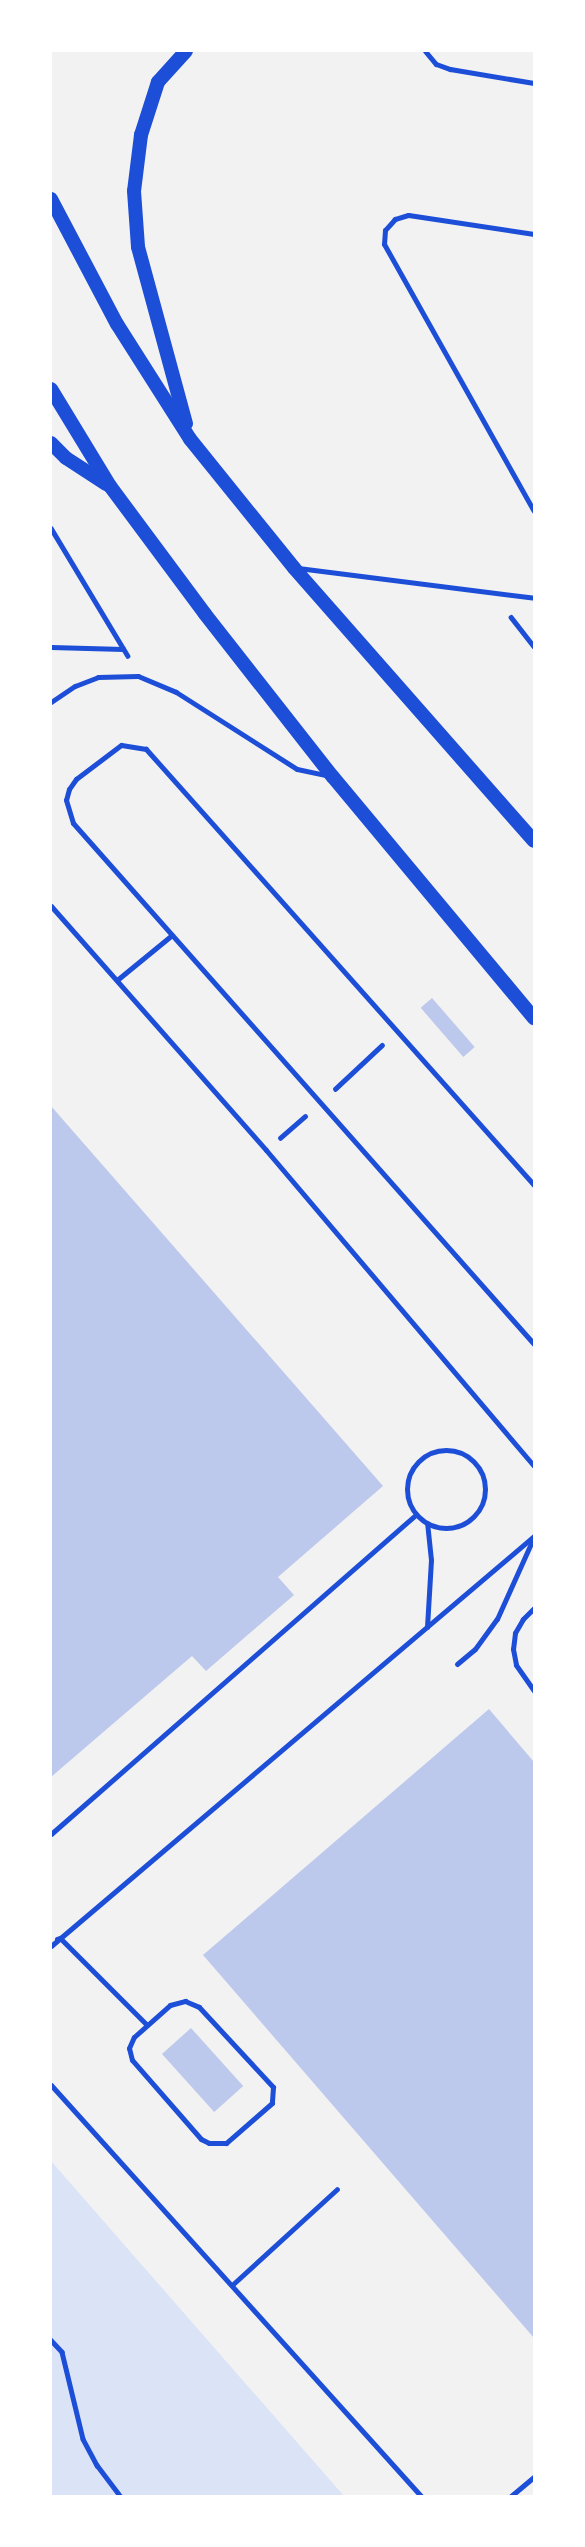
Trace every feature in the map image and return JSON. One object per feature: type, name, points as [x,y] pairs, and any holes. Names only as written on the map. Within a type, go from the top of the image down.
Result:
[{"type":"main road","points":[[186,51],[158,82],[141,135],[134,191],[138,247],[190,439]]},
{"type":"main road","points":[[51,199],[117,324],[190,439],[294,568],[534,841]]},
{"type":"main road","points":[[51,389],[110,486],[333,776],[534,1018]]},
{"type":"main road","points":[[51,443],[66,458],[110,486]]},
{"type":"lane","points":[[425,51],[436,64],[450,69],[534,83]]},
{"type":"lane","points":[[534,234],[408,215],[395,219],[385,230],[384,244],[534,511]]},
{"type":"lane","points":[[294,568],[534,598]]},
{"type":"lane","points":[[51,702],[75,686],[98,677],[138,676],[176,692],[296,769],[308,774],[333,776]]},
{"type":"lane","points":[[534,1185],[146,749],[121,745],[76,779],[69,789],[67,812],[73,823],[534,1344]]},
{"type":"lane","points":[[51,906],[266,1150],[534,1466]]},
{"type":"lane","points":[[117,980],[172,935]]},
{"type":"lane","points":[[438,1450],[464,1454],[483,1474],[484,1501],[477,1513],[454,1527],[427,1523],[416,1515],[406,1490],[415,1464],[438,1450]]},
{"type":"lane","points":[[51,1834],[416,1515]]},
{"type":"lane","points":[[427,1523],[431,1560],[427,1627]]},
{"type":"lane","points":[[51,1944],[534,1536]]},
{"type":"lane","points":[[457,1664],[475,1650],[493,1625],[534,1536]]},
{"type":"lane","points":[[534,1608],[515,1633],[513,1649],[516,1665],[534,1691]]},
{"type":"lane","points":[[60,1938],[147,2025]]},
{"type":"lane","points":[[177,2002],[199,2007],[271,2082],[274,2093],[272,2104],[226,2143],[209,2143],[201,2139],[135,2066],[130,2054],[130,2041],[147,2025],[177,2002]]},
{"type":"lane","points":[[51,2085],[421,2496]]},
{"type":"lane","points":[[232,2286],[337,2189]]},
{"type":"lane","points":[[511,2496],[534,2476]]},
{"type":"path","points":[[51,528],[138,676]]},
{"type":"path","points":[[51,647],[124,649]]},
{"type":"path","points":[[51,2340],[62,2353],[83,2439],[97,2465],[120,2496]]},
{"type":"shaded area","points":[[51,2161],[344,2496],[51,2496]]},
{"type":"building","points":[[432,998],[475,1047],[463,1057],[421,1008]]},
{"type":"building","points":[[51,1106],[383,1486],[278,1577],[294,1595],[206,1671],[192,1656],[51,1777]]},
{"type":"building","points":[[489,1709],[534,1762],[534,2338],[203,1955]]},
{"type":"building","points":[[191,2028],[243,2086],[214,2112],[162,2054]]}]
